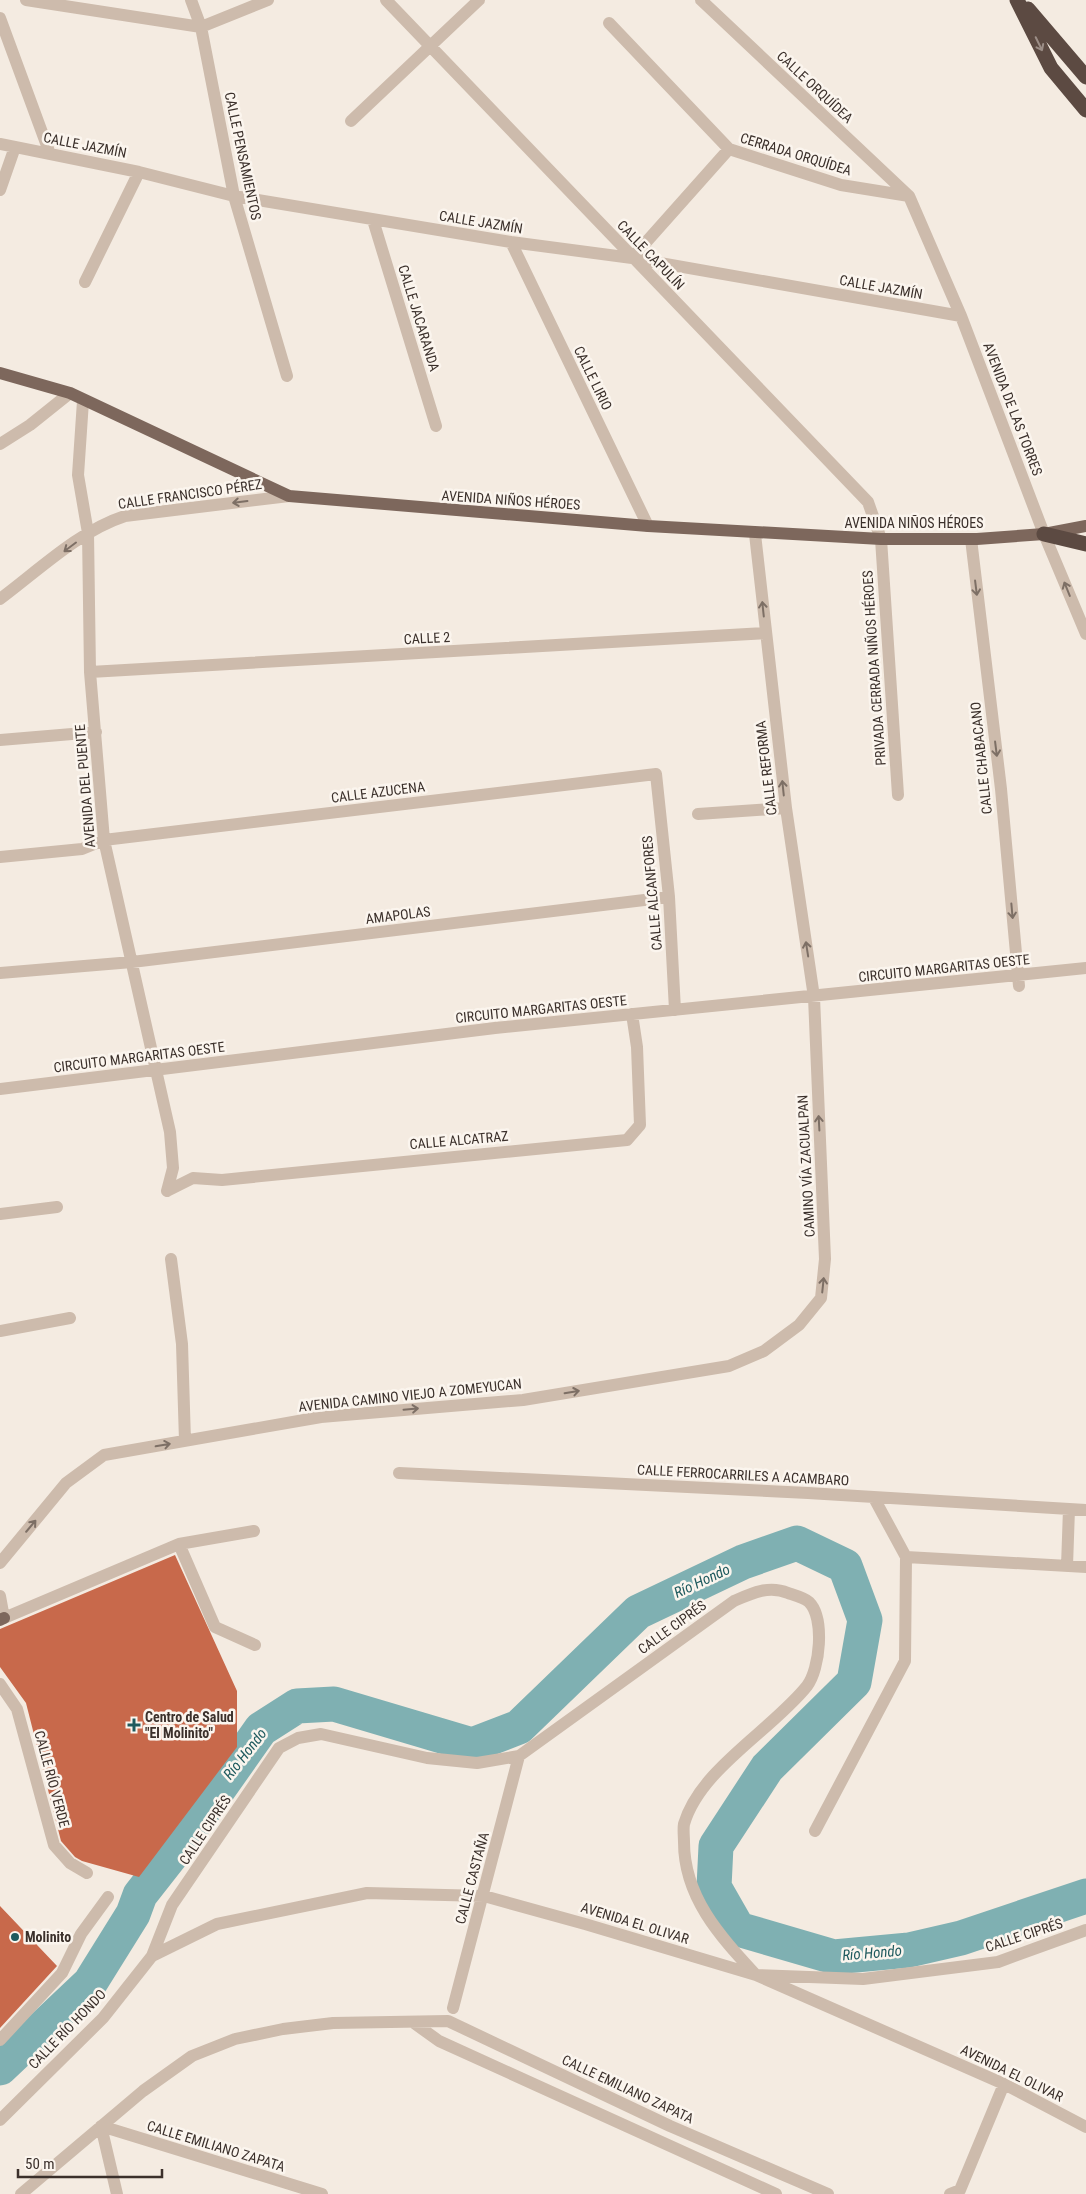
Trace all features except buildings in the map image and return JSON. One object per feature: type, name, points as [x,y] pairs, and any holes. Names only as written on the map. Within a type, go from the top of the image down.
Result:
[{"type":"highway","points":[[1019,0],[1086,76]]},
{"type":"highway","points":[[1019,0],[1051,68],[1086,110]]},
{"type":"highway","points":[[1044,534],[1086,544]]},
{"type":"main road","name":"AVENIDA NIÑOS HÉROES","points":[[0,373],[70,394],[289,496],[755,534],[881,539],[971,539],[1044,534],[1086,526]]},
{"type":"street","points":[[26,0],[201,27],[268,0]]},
{"type":"street","name":"CALLE PENSAMIENTOS","points":[[190,0],[201,27],[234,196],[288,376]]},
{"type":"street","name":"CALLE CAPULÍN","points":[[386,0],[868,502],[881,539]]},
{"type":"street","points":[[351,121],[479,0]]},
{"type":"street","name":"CALLE ORQUÍDEA","points":[[701,0],[909,196]]},
{"type":"street","points":[[0,18],[50,154]]},
{"type":"street","points":[[609,23],[729,148]]},
{"type":"street","name":"CALLE JAZMÍN","points":[[0,144],[139,172],[234,196],[511,242],[632,258],[961,316]]},
{"type":"street","points":[[0,190],[15,147]]},
{"type":"street","name":"CERRADA ORQUÍDEA","points":[[632,258],[729,148],[841,185],[909,196]]},
{"type":"street","points":[[85,282],[139,172]]},
{"type":"street","name":"AVENIDA DE LAS TORRES","points":[[909,196],[961,316],[1044,534],[1086,634]]},
{"type":"street","name":"CALLE JACARANDA","points":[[373,220],[436,426]]},
{"type":"street","name":"CALLE LIRIO","points":[[511,242],[648,526]]},
{"type":"street","points":[[0,444],[30,425],[70,394]]},
{"type":"street","name":"AVENIDA DEL PUENTE","points":[[83,401],[78,475],[88,534],[90,672],[104,840],[170,1132],[173,1168],[168,1192]]},
{"type":"street","name":"CALLE FRANCISCO PÉREZ","points":[[0,599],[88,534],[109,521],[126,516],[289,496]]},
{"type":"street","name":"CALLE REFORMA","points":[[755,534],[786,808],[814,997]]},
{"type":"street","name":"PRIVADA CERRADA NIÑOS HÉROES","points":[[881,539],[898,795]]},
{"type":"street","name":"CALLE CHABACANO","points":[[971,539],[1001,789],[1018,980]]},
{"type":"street","name":"CALLE 2","points":[[90,672],[766,633]]},
{"type":"street","points":[[0,740],[96,732]]},
{"type":"street","name":"CALLE AZUCENA","points":[[0,857],[82,849],[104,840],[656,774]]},
{"type":"street","name":"CALLE ALCANFORES","points":[[656,774],[669,897],[675,1010]]},
{"type":"street","points":[[698,814],[786,808]]},
{"type":"street","name":"AMAPOLAS","points":[[0,973],[132,962],[669,897]]},
{"type":"street","name":"CIRCUITO MARGARITAS OESTE","points":[[0,1089],[495,1028],[814,997],[1018,980],[1086,968]]},
{"type":"street","name":"CAMINO VÍA ZACUALPAN","points":[[799,1326],[822,1298],[826,1258],[814,997]]},
{"type":"street","name":"CALLE ALCATRAZ","points":[[168,1192],[193,1178],[222,1180],[627,1140],[640,1125],[637,1048],[632,1014]]},
{"type":"street","points":[[0,1214],[57,1207]]},
{"type":"street","points":[[171,1258],[182,1344],[185,1441]]},
{"type":"street","points":[[0,1331],[70,1318]]},
{"type":"street","name":"AVENIDA CAMINO VIEJO A ZOMEYUCAN","points":[[0,1563],[66,1483],[104,1455],[321,1417],[523,1400],[729,1366],[764,1352],[799,1326]]},
{"type":"street","name":"CALLE FERROCARRILES A ACAMBARO","points":[[399,1473],[1086,1510]]},
{"type":"street","points":[[815,1831],[905,1661],[906,1557],[874,1498]]},
{"type":"street","points":[[1067,1566],[1069,1509]]},
{"type":"street","points":[[0,1596],[2,1619],[180,1544],[254,1531]]},
{"type":"street","points":[[180,1544],[215,1627],[254,1644]]},
{"type":"street","points":[[906,1557],[1086,1567]]},
{"type":"street","name":"CALLE CIPRÉS","points":[[152,1956],[172,1905],[279,1748],[298,1738],[321,1734],[427,1758],[476,1763],[519,1756],[734,1601],[759,1590],[787,1592],[809,1602],[818,1622],[819,1650],[808,1684],[702,1788],[684,1824],[684,1856],[691,1888],[717,1933],[756,1975],[863,1979],[998,1962],[1086,1930]]},
{"type":"street","name":"CALLE RÍO VERDE","points":[[0,1684],[17,1709],[54,1845],[70,1863],[87,1873]]},
{"type":"street","name":"CALLE CASTAÑA","points":[[453,2008],[484,1896],[519,1756]]},
{"type":"street","name":"AVENIDA EL OLIVAR","points":[[152,1956],[217,1924],[367,1893],[484,1896],[756,1975],[1004,2084],[1086,2127]]},
{"type":"street","points":[[0,2040],[62,1973],[81,1934],[108,1897]]},
{"type":"street","name":"CALLE RÍO HONDO","points":[[0,2120],[102,2018],[152,1956]]},
{"type":"street","name":"CALLE EMILIANO ZAPATA","points":[[21,2194],[143,2091],[192,2056],[235,2039],[283,2029],[333,2024],[448,2022],[670,2126],[828,2194]]},
{"type":"street","points":[[414,2023],[439,2041],[776,2194]]},
{"type":"street","points":[[957,2192],[1004,2084]]},
{"type":"street","points":[[101,2126],[117,2194]]},
{"type":"street","name":"CALLE EMILIANO ZAPATA","points":[[101,2126],[322,2194]]},
{"type":"waterway","name":"Río Hondo","points":[[0,2068],[90,1983],[133,1914],[140,1895],[180,1844],[261,1729],[297,1706],[334,1704],[472,1745],[519,1727],[638,1612],[743,1562],[797,1543],[845,1566],[865,1620],[854,1682],[767,1768],[716,1846],[714,1887],[738,1929],[834,1957],[909,1950],[961,1938],[1086,1896]]},
{"type":"place","name":"Centro de Salud \"El Molinito\"","points":[[134,1725]]},
{"type":"place","name":"Molinito","points":[[15,1937]]}]
